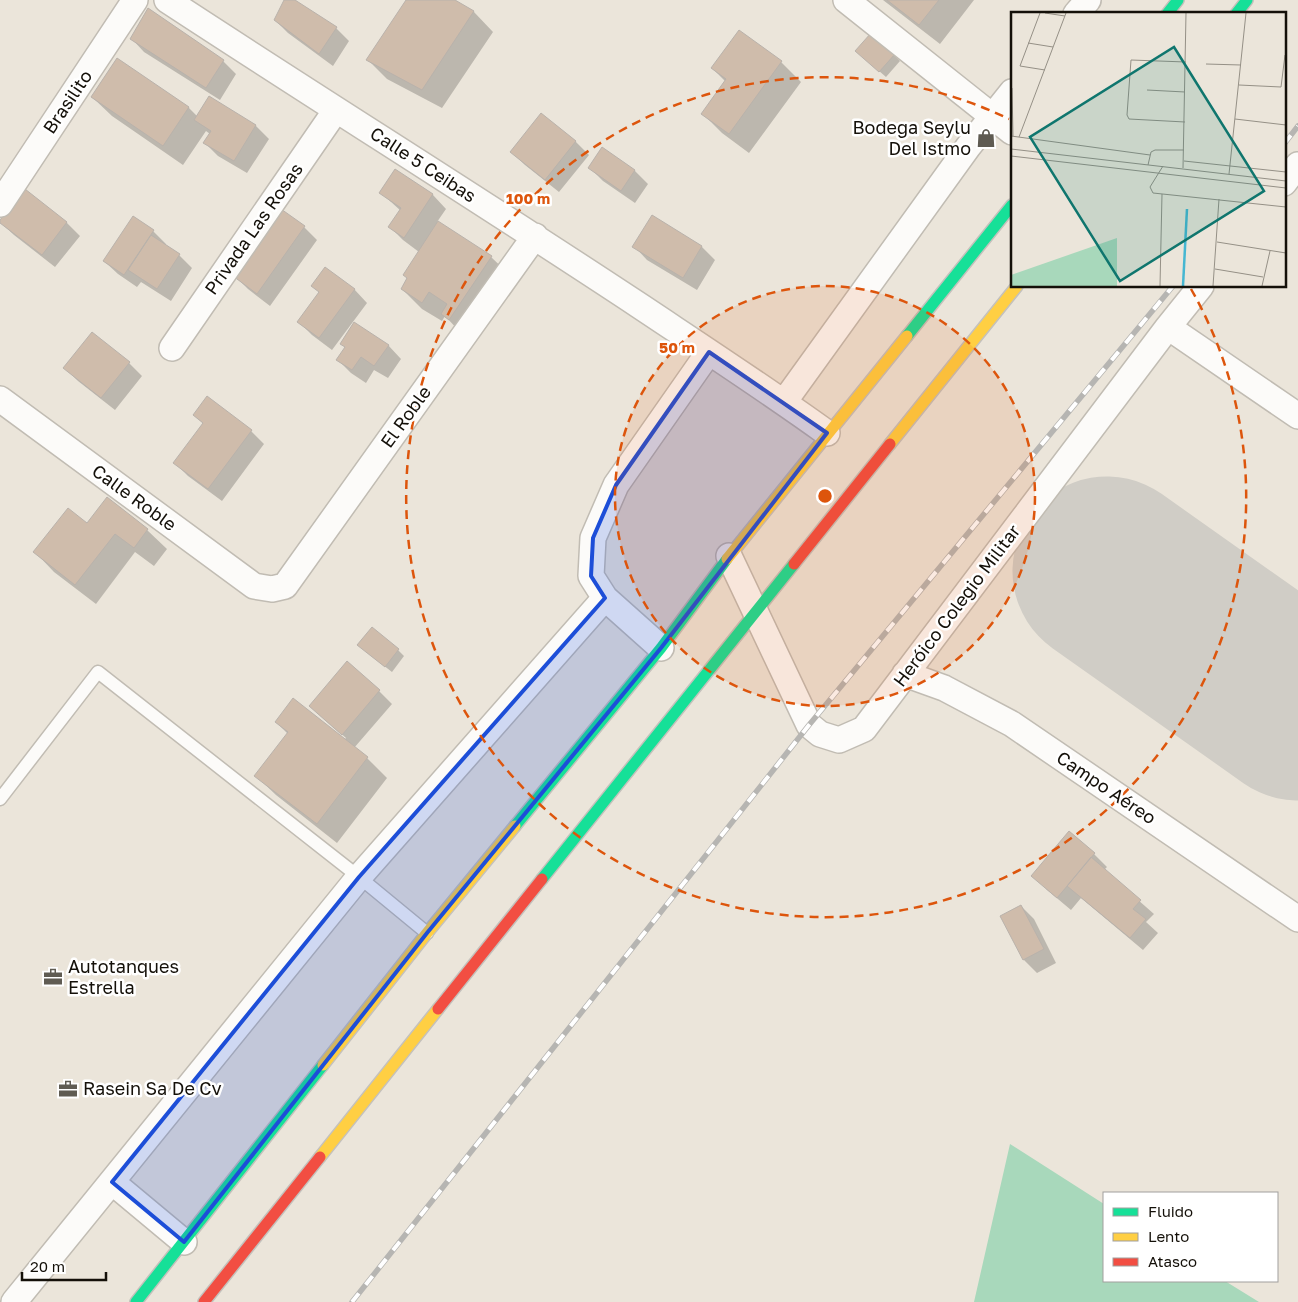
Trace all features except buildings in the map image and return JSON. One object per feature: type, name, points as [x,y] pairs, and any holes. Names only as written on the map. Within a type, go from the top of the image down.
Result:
[{"type":"main road","points":[[1169,12],[1178,0]]},
{"type":"main road","points":[[1238,12],[1247,0]]},
{"type":"main road","points":[[136,1302],[427,933],[660,648],[729,556],[1011,206]]},
{"type":"main road","points":[[204,1302],[1015,288]]},
{"type":"street","name":"Brasilito","points":[[0,204],[135,0]]},
{"type":"street","name":"Calle 5 Ceibas","points":[[167,0],[535,236],[784,402],[827,433]]},
{"type":"street","points":[[846,0],[1011,131]]},
{"type":"street","points":[[1078,12],[1088,0]]},
{"type":"street","points":[[784,402],[991,116],[1011,93]]},
{"type":"street","name":"Privada Las Rosas","points":[[172,348],[336,110]]},
{"type":"street","points":[[1286,180],[1298,165]]},
{"type":"street","name":"El Roble","points":[[272,590],[285,586],[535,236]]},
{"type":"street","name":"Heróico Colegio Militar","points":[[729,556],[810,725],[820,734],[839,740],[864,729],[1199,288]]},
{"type":"street","points":[[1168,327],[1298,416]]},
{"type":"street","points":[[660,648],[605,598],[591,576],[593,538],[616,485],[709,352]]},
{"type":"street","name":"Calle Roble","points":[[0,399],[254,586],[272,590]]},
{"type":"street","points":[[14,1302],[360,876],[605,598]]},
{"type":"street","name":"Campo Aéreo","points":[[905,674],[944,688],[1012,724],[1298,919]]},
{"type":"street","points":[[112,1182],[184,1242]]},
{"type":"lane","points":[[0,798],[98,672],[360,876],[427,933]]},
{"type":"highlighted area","points":[[709,352],[827,433],[661,648],[427,933],[184,1242],[112,1182],[359,877],[605,598],[591,576],[593,538],[616,485]]},
{"type":"green space","points":[[1010,1144],[1103,1203],[1103,1282],[1227,1282],[1259,1302],[974,1302]]},
{"type":"runway","points":[[1107,571],[1298,706]]},
{"type":"railway","points":[[1286,141],[1298,126]]},
{"type":"railway","points":[[352,1302],[809,725],[1171,288]]},
{"type":"traffic: fast","points":[[1169,12],[1178,0]]},
{"type":"traffic: fast","points":[[1238,12],[1247,0]]},
{"type":"traffic: fast","points":[[907,336],[1011,206]]},
{"type":"traffic: fast","points":[[515,826],[661,648],[727,559]]},
{"type":"traffic: fast","points":[[542,879],[794,564]]},
{"type":"traffic: fast","points":[[136,1302],[323,1065]]},
{"type":"traffic: slow","points":[[890,444],[1015,288]]},
{"type":"traffic: slow","points":[[727,559],[907,336]]},
{"type":"traffic: slow","points":[[323,1065],[427,933],[515,826]]},
{"type":"traffic: slow","points":[[320,1157],[438,1009]]},
{"type":"traffic: jam","points":[[794,564],[890,444]]},
{"type":"traffic: jam","points":[[438,1009],[542,879]]},
{"type":"traffic: jam","points":[[204,1302],[320,1157]]},
{"type":"place","name":"Bodega Seylu Del Istmo","points":[[986,138]]},
{"type":"place","name":"Autotanques Estrella","points":[[53,977]]},
{"type":"place","name":"Rasein Sa De Cv","points":[[68,1089]]}]
